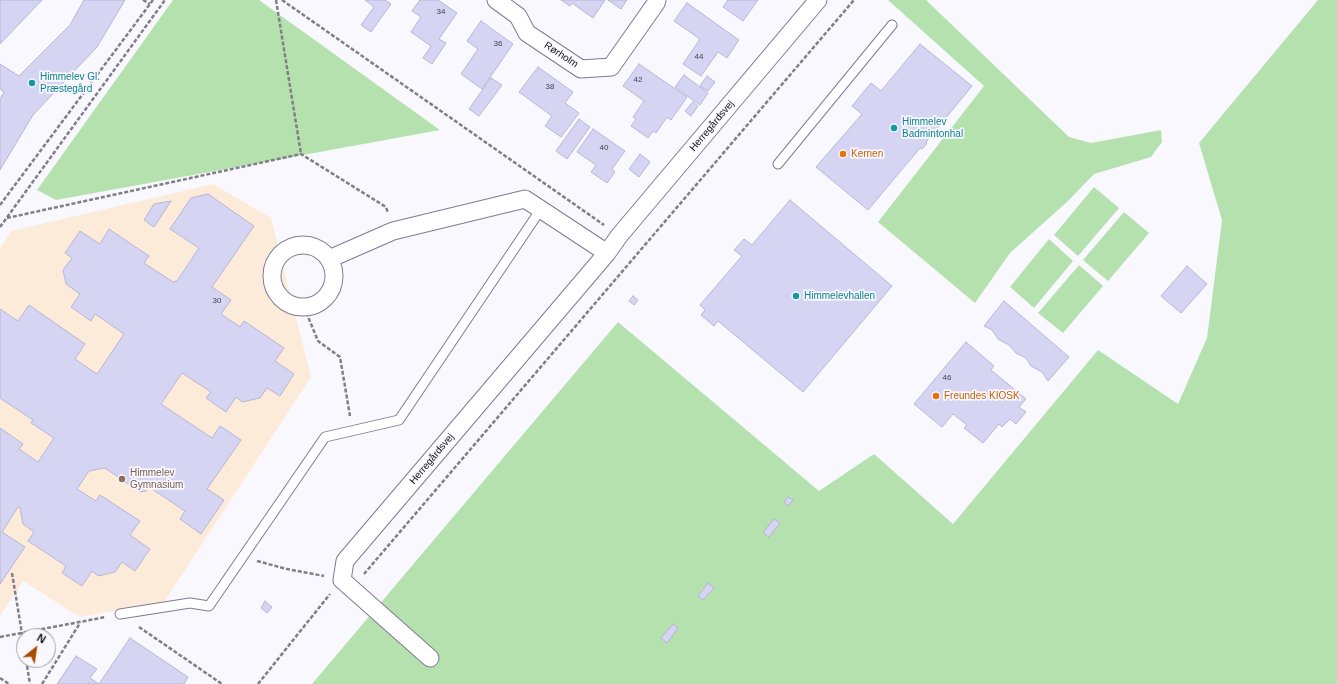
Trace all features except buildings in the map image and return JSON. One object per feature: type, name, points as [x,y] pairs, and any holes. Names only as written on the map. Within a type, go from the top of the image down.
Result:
[{"type":"street","name":"Rørholm","points":[[496,0],[518,16],[527,33],[581,69],[611,67],[657,0]]},
{"type":"street","name":"Herregårdsvej","points":[[342,580],[345,561],[607,253],[619,236],[818,0]]},
{"type":"street","points":[[329,259],[393,231],[525,199],[607,253]]},
{"type":"street","points":[[298,246],[308,246],[318,249],[326,255],[332,263],[334,273],[334,283],[330,292],[323,300],[314,306],[304,307],[294,306],[285,301],[278,294],[274,284],[273,274],[275,264],[280,256],[288,249],[298,246]]},
{"type":"street","points":[[342,580],[430,658]]},
{"type":"lane","points":[[778,164],[892,25]]},
{"type":"lane","points":[[120,614],[190,603],[210,606],[325,436],[399,420],[541,209]]},
{"type":"path","points":[[143,0],[150,4]]},
{"type":"path","points":[[0,204],[153,0]]},
{"type":"path","points":[[0,227],[165,0]]},
{"type":"path","points":[[276,0],[301,154]]},
{"type":"path","points":[[282,0],[619,236]]},
{"type":"path","points":[[243,557],[287,569],[342,580],[364,574],[854,0]]},
{"type":"path","points":[[7,218],[301,154],[386,207],[393,231]]},
{"type":"path","points":[[304,307],[318,341],[340,358],[353,430]]},
{"type":"path","points":[[12,573],[21,628]]},
{"type":"path","points":[[258,684],[342,580]]},
{"type":"path","points":[[48,628],[120,614],[222,684]]},
{"type":"path","points":[[42,684],[80,622]]},
{"type":"path","points":[[0,637],[16,634]]},
{"type":"path","points":[[27,668],[30,684]]},
{"type":"path","points":[[0,678],[9,684]]},
{"type":"shaded area","name":"Himmelev Gymnasium","points":[[213,184],[271,218],[311,377],[164,602],[80,617],[23,581],[0,616],[0,248],[11,231]]},
{"type":"green space","points":[[173,0],[259,0],[440,130],[56,200],[37,190]]},
{"type":"green space","points":[[888,0],[926,0],[1069,137],[1091,143],[1161,130],[1162,142],[1151,157],[1094,174],[1068,201],[1010,253],[975,303],[878,222],[984,86]]},
{"type":"green space","points":[[1318,0],[1337,0],[1337,684],[312,684],[618,322],[819,491],[874,454],[953,524],[1098,350],[1178,404],[1207,338],[1222,220],[1199,143]]},
{"type":"green space","points":[[1094,187],[1119,208],[1078,256],[1054,235]]},
{"type":"green space","points":[[1124,212],[1149,233],[1108,281],[1083,260]]},
{"type":"green space","points":[[1049,239],[1073,261],[1034,308],[1010,287]]},
{"type":"green space","points":[[1079,265],[1103,286],[1063,333],[1038,313]]},
{"type":"place","name":"Himmelev Gl. Præstegård","points":[[32,83]]},
{"type":"place","name":"Himmelev Badmintonhal","points":[[894,128]]},
{"type":"place","name":"Kernen","points":[[843,154]]},
{"type":"place","name":"Himmelevhallen","points":[[796,296]]},
{"type":"place","name":"Freundes KIOSK","points":[[936,396]]},
{"type":"place","name":"Himmelev Gymnasium","points":[[122,479]]}]
